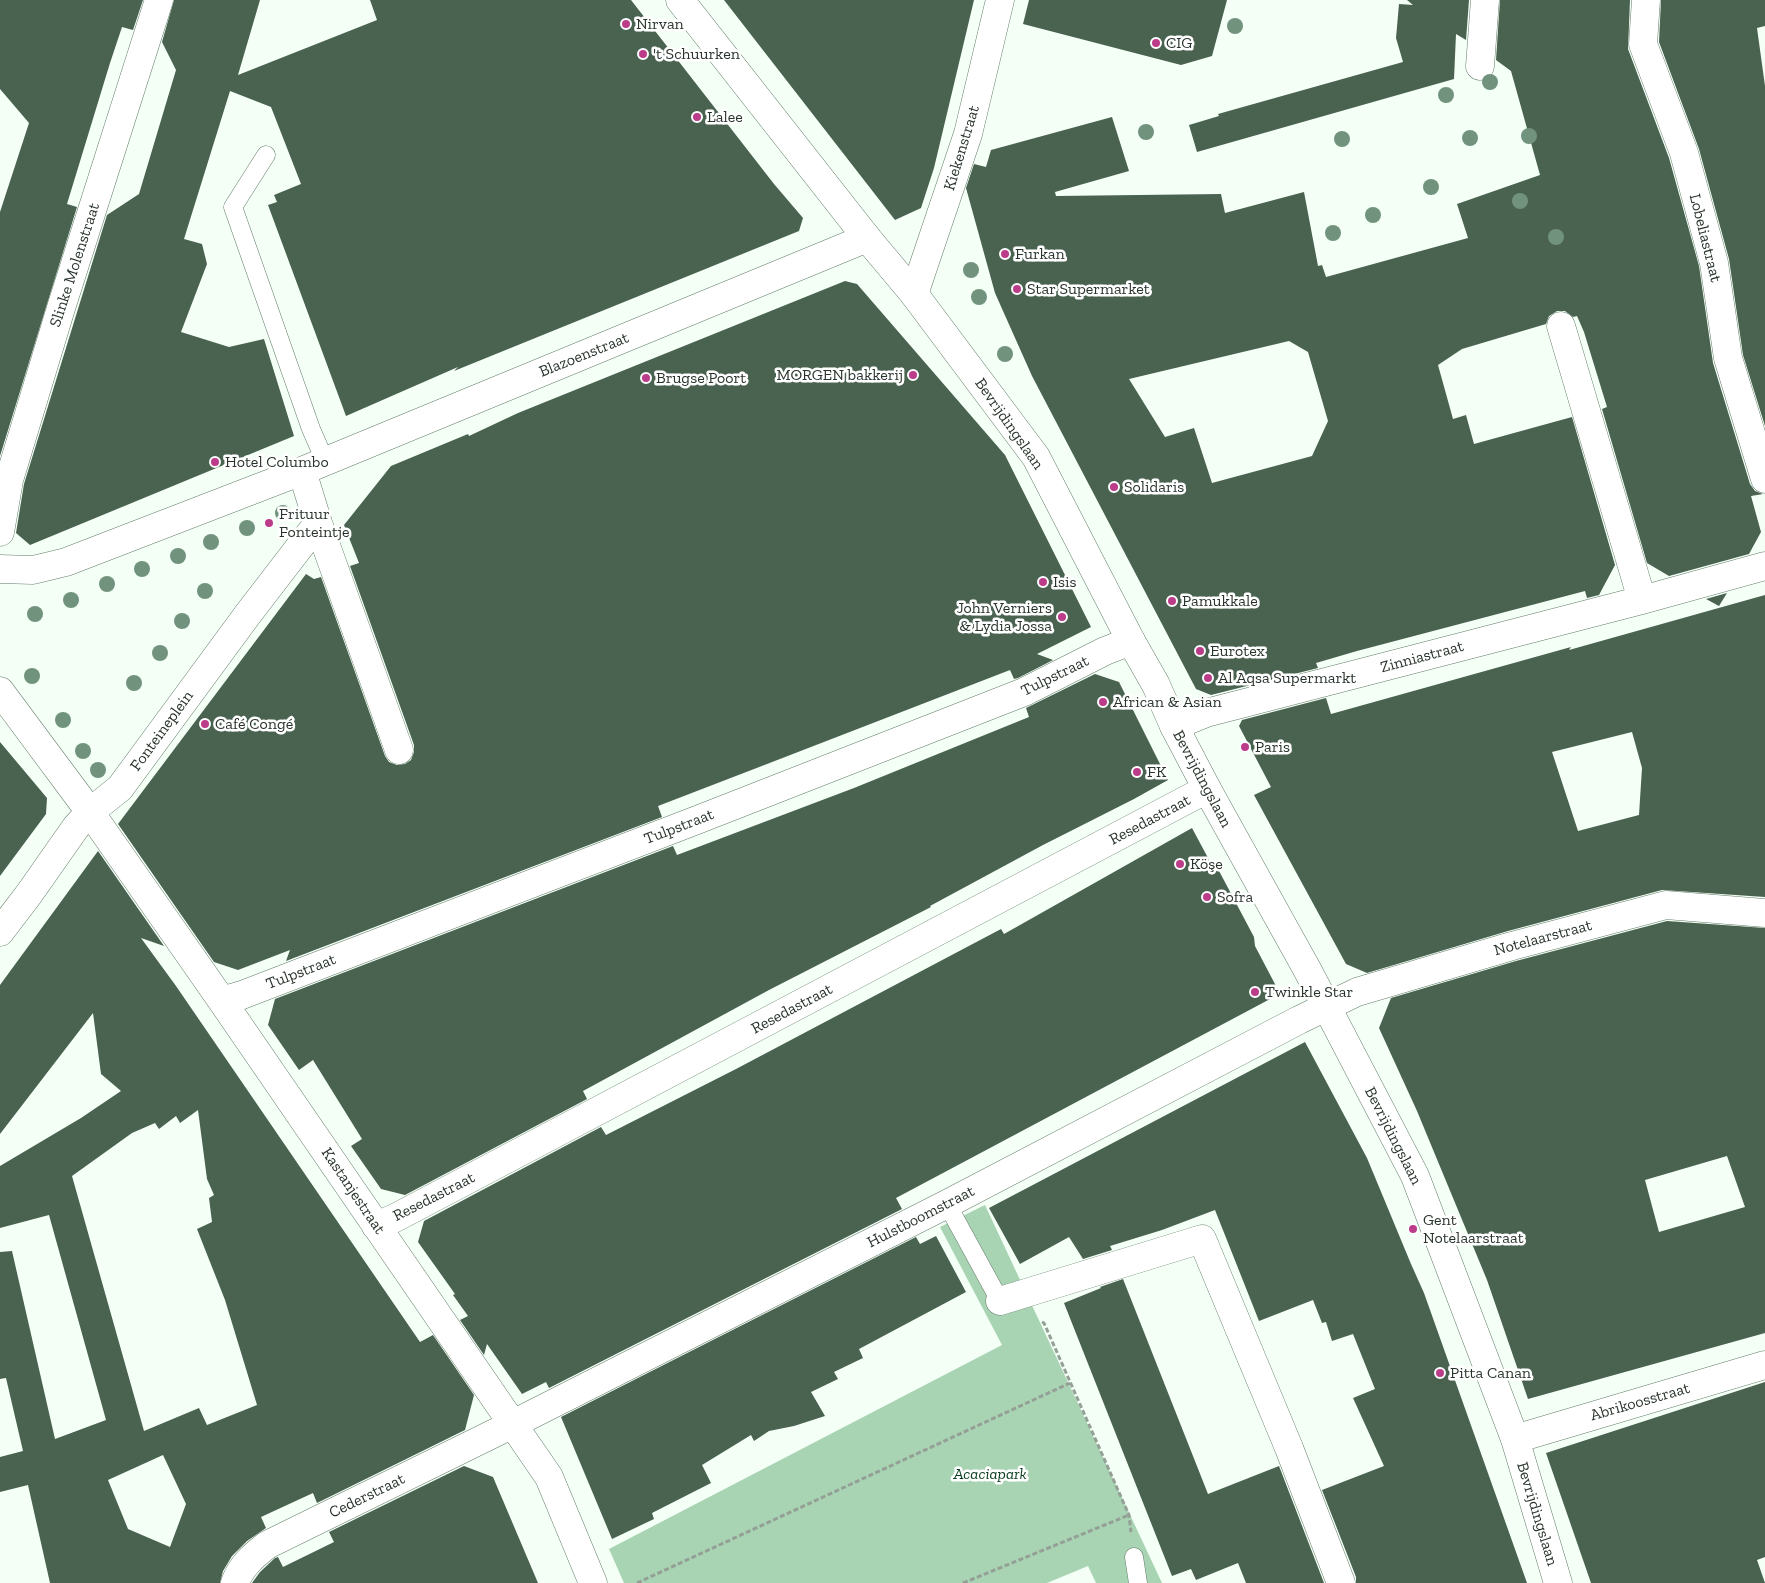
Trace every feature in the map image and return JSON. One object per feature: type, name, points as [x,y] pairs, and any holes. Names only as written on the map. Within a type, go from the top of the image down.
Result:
[{"type":"street","name":"Slinke Molenstraat","points":[[0,532],[9,480],[159,0]]},
{"type":"street","name":"Bevrijdingslaan","points":[[680,0],[866,238],[914,294],[1036,457],[1131,641],[1156,685],[1174,726],[1207,789],[1327,1006],[1415,1176],[1514,1440],[1558,1583]]},
{"type":"street","name":"Kiekenstraat","points":[[914,294],[968,134],[1000,0]]},
{"type":"street","points":[[1480,66],[1485,0]]},
{"type":"street","name":"Lobeliastraat","points":[[1646,0],[1643,44],[1686,162],[1714,263],[1728,358],[1765,479]]},
{"type":"street","name":"Blazoenstraat","points":[[314,466],[866,238]]},
{"type":"street","points":[[1561,326],[1642,600]]},
{"type":"street","points":[[0,569],[33,570],[66,562],[314,466],[318,523],[399,750]]},
{"type":"street","name":"Fonteineplein","points":[[0,932],[76,827],[90,812],[120,788],[248,614],[318,523]]},
{"type":"street","name":"Zinniastraat","points":[[1174,726],[1206,714],[1765,566]]},
{"type":"street","name":"Tulpstraat","points":[[222,1001],[242,995],[697,820],[1024,692],[1104,651],[1131,641]]},
{"type":"street","points":[[0,691],[90,812]]},
{"type":"street","name":"Resedastraat","points":[[376,1226],[395,1218],[1207,789]]},
{"type":"street","name":"Kastanjestraat","points":[[90,812],[549,1477],[593,1583]]},
{"type":"street","name":"Notelaarstraat","points":[[1327,1006],[1357,992],[1512,946],[1666,905],[1765,913]]},
{"type":"street","name":"Hulstboomstraat","points":[[513,1424],[947,1204],[1327,1006]]},
{"type":"street","points":[[1000,1301],[1202,1239],[1341,1583]]},
{"type":"street","name":"Abrikoosstraat","points":[[1514,1440],[1765,1365]]},
{"type":"street","name":"Cederstraat","points":[[235,1583],[237,1576],[249,1558],[267,1545],[513,1424]]},
{"type":"lane","points":[[266,155],[233,207],[311,429],[314,466]]},
{"type":"lane","points":[[947,1204],[1000,1301]]},
{"type":"lane","points":[[1134,1557],[1138,1583]]},
{"type":"path","points":[[1000,1301],[1044,1323],[1129,1515],[1134,1557]]},
{"type":"path","points":[[637,1583],[1070,1383]]},
{"type":"path","points":[[963,1583],[1129,1515]]},
{"type":"green space","name":"Acaciapark","points":[[985,1205],[1162,1583],[1096,1583],[1088,1566],[1047,1583],[624,1583],[609,1549],[1002,1345],[940,1227]]},
{"type":"building","points":[[0,0],[143,0],[133,30],[122,27],[110,63],[67,204],[77,207],[0,456],[0,212],[29,123],[0,89]]},
{"type":"building","points":[[174,0],[260,0],[238,75],[377,20],[370,0],[631,0],[774,184],[803,218],[799,231],[454,371],[458,367],[346,416],[268,205],[277,202],[274,195],[301,184],[271,107],[230,91],[184,239],[202,244],[207,264],[181,332],[229,347],[264,339],[294,436],[30,545],[16,533],[24,484],[107,215],[139,194],[176,70],[162,42]]},
{"type":"building","points":[[724,0],[974,0],[934,168],[921,208],[895,220]]},
{"type":"building","name":"CIG","points":[[1029,0],[1227,0],[1212,56],[1181,65],[1023,24]]},
{"type":"building","points":[[1407,0],[1469,0],[1466,40],[1456,34],[1454,79],[1197,152],[1189,125],[1219,116],[1218,114],[1403,62],[1396,38],[1399,4],[1413,5]]},
{"type":"building","points":[[1500,0],[1630,0],[1628,49],[1669,158],[1699,266],[1713,363],[1750,484],[1755,491],[1763,494],[1751,496],[1761,532],[1749,554],[1669,576],[1647,563],[1602,409],[1607,407],[1584,332],[1577,316],[1573,317],[1565,311],[1557,311],[1549,316],[1546,324],[1462,349],[1438,365],[1453,419],[1466,415],[1474,444],[1572,417],[1615,565],[1599,595],[1587,598],[1585,591],[1357,651],[1316,663],[1318,668],[1211,695],[1196,689],[1032,376],[995,293],[966,188],[974,164],[986,167],[991,150],[1112,117],[1129,171],[1055,192],[1056,196],[1221,194],[1225,213],[1304,192],[1318,266],[1322,265],[1326,277],[1468,238],[1457,204],[1540,175],[1511,71],[1496,60]],"holes":[[[1289,341],[1308,352],[1328,421],[1312,456],[1212,483],[1194,428],[1165,437],[1129,379]]]},
{"type":"building","points":[[1661,0],[1765,0],[1765,26],[1757,28],[1765,86],[1765,426],[1743,355],[1729,259],[1699,149],[1659,42]]},
{"type":"building","points":[[845,281],[857,284],[1005,455],[1091,627],[1037,654],[1053,660],[1018,678],[1014,679],[1010,670],[658,806],[662,817],[286,961],[290,950],[238,970],[214,962],[118,824],[306,574],[314,579],[321,577],[385,756],[389,762],[397,765],[405,764],[411,760],[414,745],[350,566],[359,563],[344,525],[391,466],[468,434],[469,436],[518,413]]},
{"type":"building","points":[[1727,593],[1719,606],[1706,599]]},
{"type":"building","points":[[1765,595],[1765,897],[1662,890],[1508,931],[1367,973],[1346,964],[1254,795],[1271,787],[1239,726],[1242,720],[1326,698],[1331,714],[1571,647],[1569,650]],"holes":[[[1632,732],[1642,768],[1639,815],[1578,831],[1552,752]]]},
{"type":"building","points":[[1095,674],[1119,682],[1168,780],[1043,845],[931,907],[769,990],[583,1091],[587,1099],[405,1195],[381,1189],[351,1146],[362,1139],[313,1060],[299,1070],[268,1025],[275,999],[673,846],[677,855],[854,788],[1029,717],[1026,708]]},
{"type":"building","points":[[0,742],[47,798],[46,814],[0,876]]},
{"type":"building","points":[[1192,828],[1215,871],[1218,869],[1254,937],[1255,946],[1276,986],[1272,998],[896,1198],[902,1209],[549,1388],[546,1382],[522,1394],[487,1344],[484,1355],[460,1320],[468,1316],[453,1295],[455,1294],[418,1242],[424,1221],[601,1127],[606,1135],[736,1069],[1001,929],[1004,934]]},
{"type":"building","points":[[98,851],[164,946],[141,938],[176,986],[420,1342],[433,1335],[474,1395],[465,1430],[317,1503],[313,1493],[261,1517],[266,1528],[247,1541],[232,1556],[223,1571],[220,1583],[50,1583],[28,1485],[0,1492],[0,1457],[23,1451],[6,1378],[0,1379],[0,1252],[12,1251],[55,1439],[106,1420],[49,1215],[0,1228],[0,1166],[81,1118],[121,1091],[101,1074],[93,1013],[0,1134],[0,985]],"holes":[[[198,1110],[207,1179],[214,1195],[209,1198],[212,1222],[197,1229],[225,1300],[257,1405],[207,1425],[199,1408],[144,1431],[72,1176],[132,1133],[155,1123],[159,1129],[176,1116],[180,1123]],[[163,1455],[186,1504],[170,1547],[128,1529],[108,1480]]]},
{"type":"building","points":[[1667,921],[1765,928],[1765,1333],[1528,1399],[1487,1280],[1417,1111],[1379,1028],[1391,998],[1516,961]],"holes":[[[1727,1156],[1745,1207],[1659,1232],[1645,1180]]]},
{"type":"building","points":[[1305,1042],[1367,1158],[1424,1293],[1527,1583],[1356,1583],[1356,1577],[1322,1490],[1384,1466],[1353,1398],[1375,1389],[1353,1334],[1332,1341],[1326,1322],[1322,1323],[1313,1300],[1259,1321],[1215,1210],[1162,1230],[1110,1246],[1112,1250],[1083,1259],[1069,1237],[1020,1264],[989,1208]]},
{"type":"building","points":[[936,1236],[966,1292],[859,1349],[863,1358],[834,1372],[838,1379],[811,1392],[825,1416],[794,1426],[769,1431],[754,1441],[751,1435],[702,1465],[711,1483],[652,1513],[654,1519],[612,1539],[561,1417],[916,1237],[920,1244]]},
{"type":"building","points":[[1123,1279],[1208,1494],[1279,1466],[1324,1583],[1246,1583],[1238,1563],[1196,1580],[1191,1569],[1172,1576],[1064,1303]]},
{"type":"building","points":[[1765,1382],[1765,1557],[1757,1560],[1765,1583],[1591,1583],[1546,1453]]},
{"type":"building","points":[[464,1466],[493,1477],[538,1583],[252,1583],[260,1572],[275,1558],[278,1557],[283,1567],[334,1542],[329,1532]]},
{"type":"place","name":"Nirvan","points":[[626,24]]},
{"type":"place","name":"CIG","points":[[1156,43]]},
{"type":"place","name":"'t Schuurken","points":[[643,54]]},
{"type":"place","name":"Lalee","points":[[697,117]]},
{"type":"place","name":"Furkan","points":[[1005,254]]},
{"type":"place","name":"Star Supermarket","points":[[1017,289]]},
{"type":"place","name":"MORGEN bakkerij","points":[[913,375]]},
{"type":"place","name":"Brugse Poort","points":[[646,378]]},
{"type":"place","name":"Hotel Columbo","points":[[215,462]]},
{"type":"place","name":"Solidaris","points":[[1114,487]]},
{"type":"place","name":"Frituur Fonteintje","points":[[269,523]]},
{"type":"place","name":"Isis","points":[[1043,582]]},
{"type":"place","name":"Pamukkale","points":[[1172,601]]},
{"type":"place","name":"John Verniers & Lydia Jossa","points":[[1062,617]]},
{"type":"place","name":"Eurotex","points":[[1200,651]]},
{"type":"place","name":"Al Aqsa Supermarkt","points":[[1208,678]]},
{"type":"place","name":"African & Asian","points":[[1103,702]]},
{"type":"place","name":"Café Congé","points":[[205,724]]},
{"type":"place","name":"Paris","points":[[1245,747]]},
{"type":"place","name":"FK","points":[[1137,772]]},
{"type":"place","name":"Köşe","points":[[1180,864]]},
{"type":"place","name":"Sofra","points":[[1207,897]]},
{"type":"place","name":"Twinkle Star","points":[[1255,992]]},
{"type":"place","name":"Gent Notelaarstraat","points":[[1413,1229]]},
{"type":"place","name":"Pitta Canan","points":[[1440,1373]]}]
